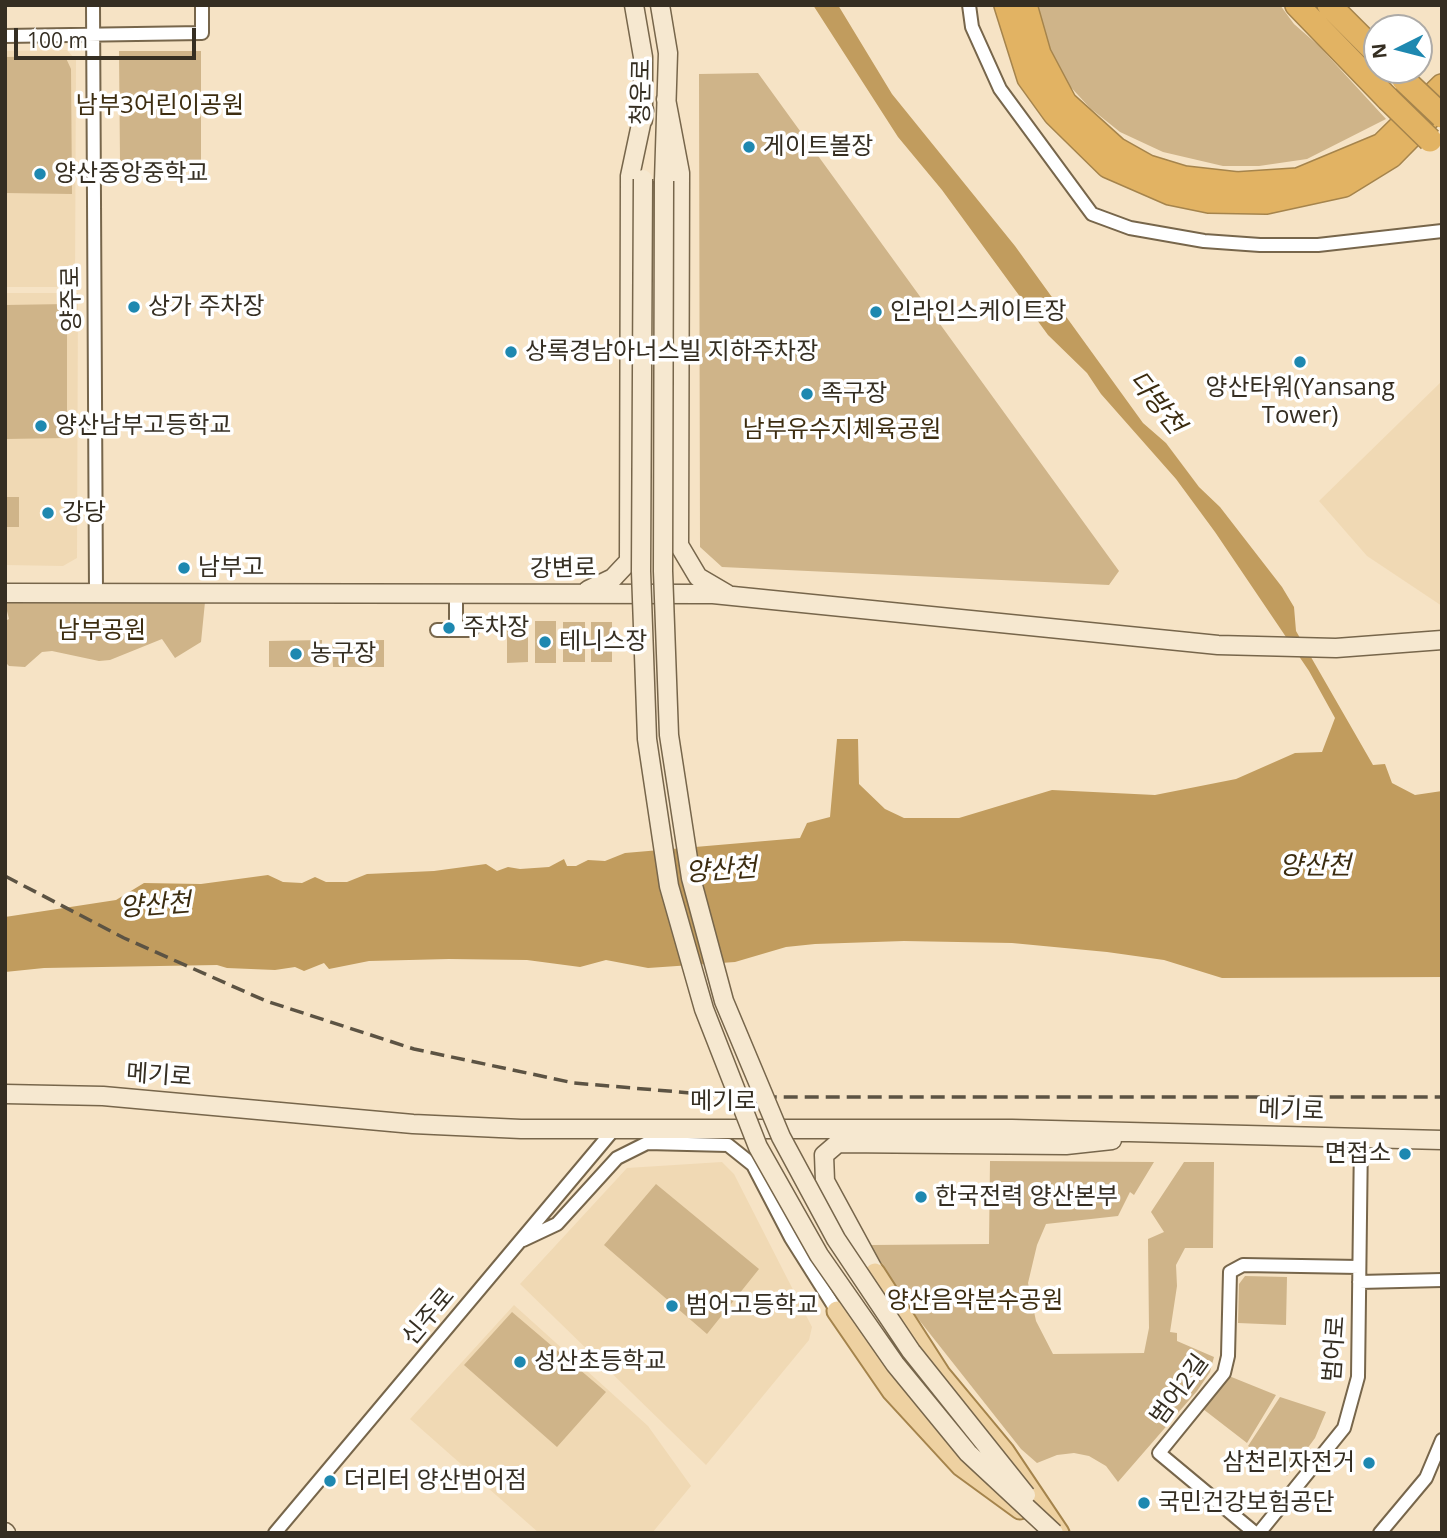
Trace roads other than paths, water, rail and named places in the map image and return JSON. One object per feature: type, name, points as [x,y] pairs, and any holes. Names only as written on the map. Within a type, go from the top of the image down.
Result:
[{"type":"highway","points":[[1006,5],[1029,78],[1055,114],[1108,166],[1170,193],[1209,201],[1266,202],[1344,185],[1391,156],[1442,104]]},
{"type":"highway","points":[[1025,5],[1039,54],[1065,103],[1116,149],[1149,167],[1184,177],[1237,184],[1298,180],[1382,145],[1442,86]]},
{"type":"highway","points":[[1297,5],[1436,145]]},
{"type":"highway","points":[[1329,5],[1363,39]]},
{"type":"highway","points":[[1408,84],[1442,116]]},
{"type":"main road","name":"청운로","points":[[635,5],[643,58],[641,570],[647,739],[669,886],[704,1009],[758,1147],[818,1255],[895,1364],[968,1453],[1055,1533]]},
{"type":"main road","name":"청운로","points":[[660,5],[667,53],[663,570],[669,735],[691,878],[724,1002],[781,1137],[836,1239],[911,1351],[1055,1533]]},
{"type":"main road","points":[[666,99],[680,173],[679,545],[698,577],[730,596]]},
{"type":"main road","points":[[580,593],[613,578],[629,561],[630,176],[643,110]]},
{"type":"main road","name":"강변로","points":[[5,593],[580,593],[730,596],[1120,636],[1298,648],[1442,640]]},
{"type":"main road","name":"메기로","points":[[5,1094],[171,1101],[413,1125],[615,1128],[792,1126],[1183,1132],[1442,1140]]},
{"type":"main road","points":[[1055,1533],[1004,1451],[940,1374],[875,1273],[825,1181],[824,1155],[838,1143],[1066,1145],[1183,1132]]},
{"type":"main road","points":[[837,1311],[892,1391],[961,1466],[1055,1533]]},
{"type":"street","name":"양주로","points":[[93,5],[96,593]]},
{"type":"street","points":[[5,36],[202,33],[202,5]]},
{"type":"street","points":[[969,5],[972,27],[1000,89],[1092,214],[1130,228],[1204,241],[1259,246],[1318,245],[1442,231]]},
{"type":"street","points":[[456,594],[456,630]]},
{"type":"street","points":[[437,630],[472,630]]},
{"type":"street","name":"신주로","points":[[275,1533],[615,1128]]},
{"type":"street","name":"범어로","points":[[1257,1533],[1343,1428],[1358,1377],[1361,1138]]},
{"type":"street","points":[[520,1241],[557,1224],[617,1158],[647,1143],[728,1145],[753,1165],[791,1238],[837,1311]]},
{"type":"street","name":"범어2길","points":[[1257,1533],[1159,1453],[1224,1373],[1228,1356],[1230,1272],[1243,1265],[1359,1267]]},
{"type":"street","points":[[1359,1282],[1442,1280]]},
{"type":"street","points":[[1380,1533],[1426,1478],[1442,1440]]},
{"type":"water","name":"양산천","points":[[813,5],[838,5],[892,94],[1015,246],[1143,423],[1166,443],[1282,587],[1294,607],[1296,631],[1373,765],[1385,764],[1392,783],[1415,795],[1442,791],[1442,977],[1222,978],[1164,960],[1107,952],[1012,943],[904,941],[786,947],[735,962],[648,968],[606,960],[580,967],[527,960],[449,959],[369,961],[329,969],[324,963],[304,971],[295,967],[275,970],[227,968],[217,965],[44,968],[5,972],[5,917],[116,900],[144,883],[201,884],[268,875],[283,882],[302,883],[315,877],[326,882],[347,882],[367,874],[434,871],[486,864],[497,871],[508,867],[549,867],[564,859],[567,866],[576,866],[588,860],[605,861],[625,853],[800,838],[807,823],[830,817],[837,739],[858,739],[859,784],[885,809],[904,818],[959,818],[1052,790],[1155,795],[1236,779],[1295,753],[1322,752],[1335,718],[1309,671],[1215,532],[1176,479],[1101,394],[1087,373],[1048,335],[942,190],[898,137]]},
{"type":"railway","points":[[5,876],[124,938],[266,1001],[414,1049],[574,1083],[738,1097],[1442,1097]]},
{"type":"place","name":"게이트볼장","points":[[749,147]]},
{"type":"place","name":"양산중앙중학교","points":[[40,174]]},
{"type":"place","name":"상가 주차장","points":[[134,307]]},
{"type":"place","name":"인라인스케이트장","points":[[876,312]]},
{"type":"place","name":"상록경남아너스빌 지하주차장","points":[[511,352]]},
{"type":"place","name":"양산타워(Yansang Tower)","points":[[1300,362]]},
{"type":"place","name":"족구장","points":[[807,394]]},
{"type":"place","name":"양산남부고등학교","points":[[41,426]]},
{"type":"place","name":"강당","points":[[48,513]]},
{"type":"place","name":"남부고","points":[[184,568]]},
{"type":"place","name":"주차장","points":[[449,628]]},
{"type":"place","name":"테니스장","points":[[545,642]]},
{"type":"place","name":"농구장","points":[[296,654]]},
{"type":"place","name":"면접소","points":[[1405,1154]]},
{"type":"place","name":"한국전력 양산본부","points":[[921,1197]]},
{"type":"place","name":"범어고등학교","points":[[672,1306]]},
{"type":"place","name":"성산초등학교","points":[[520,1362]]},
{"type":"place","name":"삼천리자전거","points":[[1369,1463]]},
{"type":"place","name":"더리터 양산범어점","points":[[330,1481]]},
{"type":"place","name":"국민건강보험공단","points":[[1144,1503]]},
{"type":"park label","name":"남부3어린이공원","points":[[160,106]]},
{"type":"park label","name":"남부유수지체육공원","points":[[842,430]]},
{"type":"park label","name":"남부공원","points":[[102,631]]},
{"type":"park label","name":"양산음악분수공원","points":[[975,1301]]},
{"type":"water label","name":"다방천","points":[[1156,403]]}]
